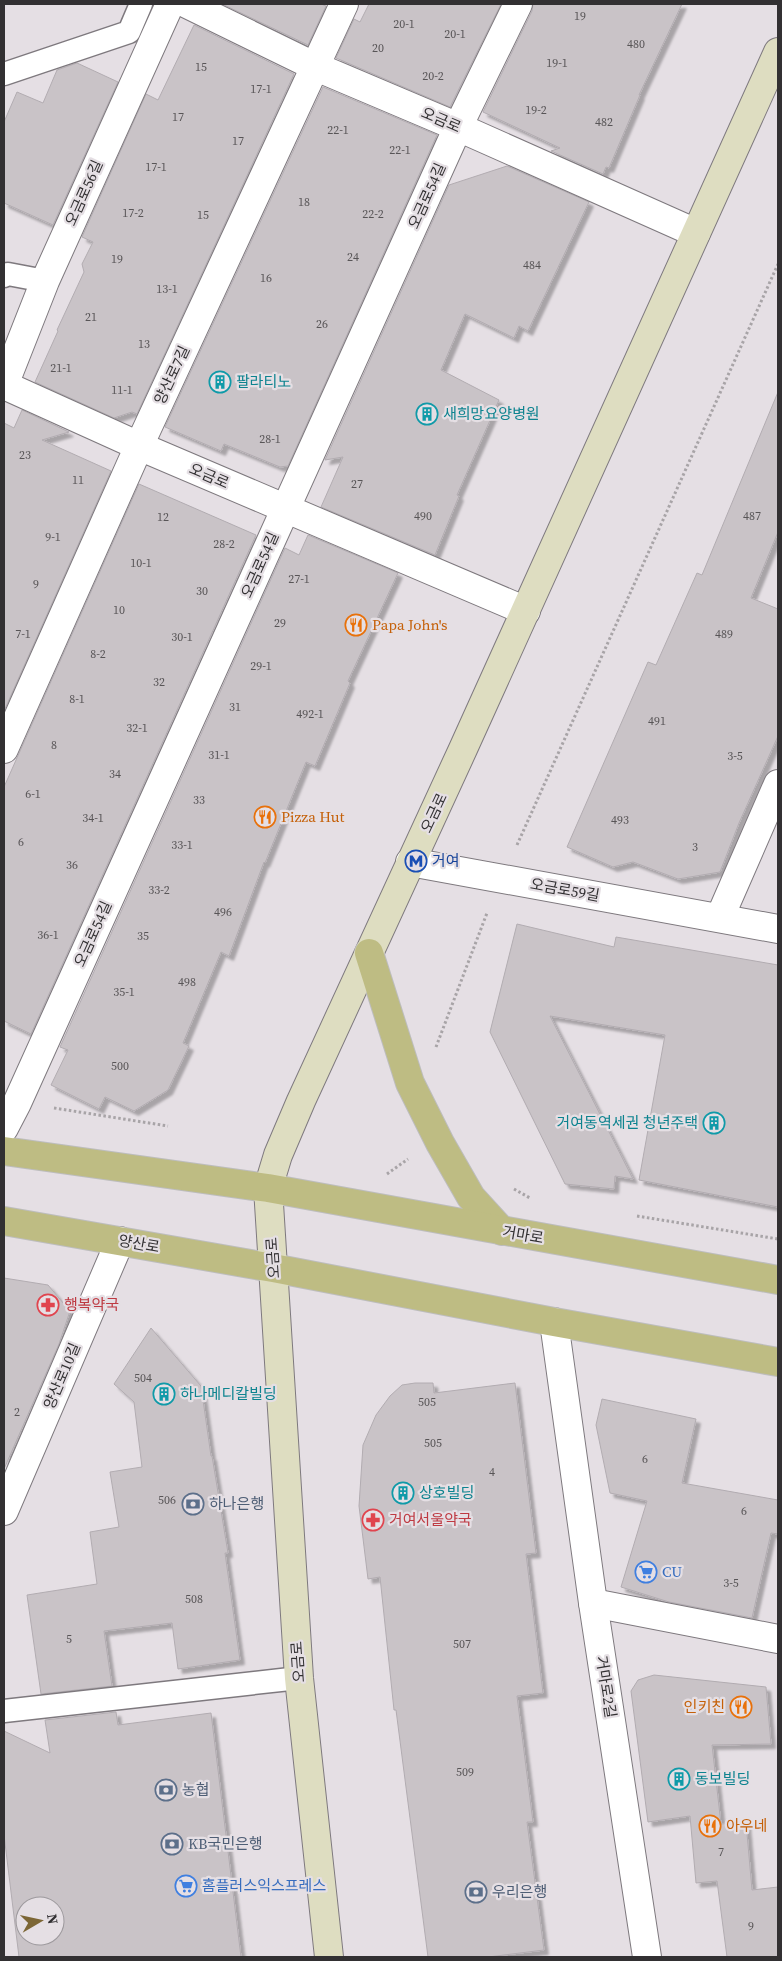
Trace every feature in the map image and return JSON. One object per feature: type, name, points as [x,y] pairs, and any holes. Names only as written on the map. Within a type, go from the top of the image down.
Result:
[{"type":"main road","name":"오금로","points":[[329,1957],[299,1678],[268,1188],[278,1155],[301,1101],[526,611],[778,52]]},
{"type":"main road","points":[[369,953],[410,1083],[440,1143],[471,1196],[502,1231]]},
{"type":"main road","points":[[4,1151],[268,1188]]},
{"type":"main road","name":"거마로","points":[[268,1188],[778,1280]]},
{"type":"main road","name":"양산로","points":[[4,1221],[273,1268]]},
{"type":"main road","points":[[273,1268],[554,1322],[778,1362]]},
{"type":"street","name":"오금로56길","points":[[4,385],[45,281],[170,4]]},
{"type":"street","name":"오금로","points":[[187,4],[314,66],[458,127],[696,233]]},
{"type":"street","name":"양산로7길","points":[[4,749],[139,446],[344,4]]},
{"type":"street","name":"오금로54길","points":[[4,1128],[17,1103],[458,127],[518,4]]},
{"type":"street","name":"오금로","points":[[4,385],[139,446],[526,611]]},
{"type":"street","points":[[720,917],[778,784]]},
{"type":"street","name":"오금로59길","points":[[410,862],[778,929]]},
{"type":"street","name":"양산로10길","points":[[4,1511],[120,1241]]},
{"type":"street","name":"거마로2길","points":[[554,1322],[593,1603],[646,1957]]},
{"type":"street","points":[[593,1603],[778,1639]]},
{"type":"lane","points":[[4,74],[129,32],[141,4]]},
{"type":"lane","points":[[4,276],[8,274],[45,281]]},
{"type":"lane","points":[[4,1711],[299,1678]]},
{"type":"path","points":[[517,845],[778,264]]},
{"type":"path","points":[[436,1048],[489,907]]},
{"type":"path","points":[[17,1103],[168,1126]]},
{"type":"path","points":[[384,1176],[413,1156]]},
{"type":"path","points":[[509,1186],[533,1199]]},
{"type":"path","points":[[631,1215],[778,1239]]},
{"type":"building","points":[[222,4],[321,4],[326,6],[308,45]]},
{"type":"building","points":[[369,4],[501,4],[450,107],[336,58],[354,19],[360,22]]},
{"type":"building","points":[[533,4],[682,4],[639,95],[609,168],[606,167],[603,174],[551,151],[560,148],[483,112],[532,11]]},
{"type":"building","points":[[194,25],[294,74],[137,414],[132,412],[114,418],[35,382],[84,272],[82,264],[93,242],[82,237],[146,94],[158,100]]},
{"type":"building","points":[[77,63],[118,82],[53,225],[4,203],[4,122],[17,92],[43,103],[57,70]]},
{"type":"building","points":[[323,87],[437,135],[288,466],[280,467],[224,444],[221,451],[165,427]]},
{"type":"building","points":[[507,166],[589,202],[528,331],[519,326],[514,338],[465,314],[441,370],[499,400],[457,495],[459,496],[435,555],[321,507],[343,457],[325,460],[449,185]]},
{"type":"building","points":[[778,392],[778,532],[751,598],[778,609],[778,736],[739,823],[720,872],[678,879],[633,862],[613,867],[567,847],[648,662],[656,665],[697,573],[702,575]]},
{"type":"building","points":[[22,410],[69,432],[42,440],[111,471],[4,711],[4,423],[14,428]]},
{"type":"building","points":[[139,484],[256,535],[31,1034],[4,1021],[4,787]]},
{"type":"building","points":[[308,535],[398,573],[348,681],[350,683],[315,766],[306,762],[264,862],[229,956],[221,952],[183,1043],[189,1046],[168,1090],[134,1111],[105,1097],[99,1109],[51,1085],[68,1050],[60,1047],[285,548],[299,555]]},
{"type":"building","points":[[517,924],[614,947],[616,937],[778,965],[778,1207],[639,1180],[665,1035],[550,1016],[633,1179],[615,1176],[614,1189],[565,1184],[490,1032]]},
{"type":"building","points":[[4,1278],[48,1285],[70,1311],[59,1344],[4,1469]]},
{"type":"building","points":[[151,1328],[201,1386],[228,1553],[225,1553],[240,1660],[178,1669],[172,1623],[104,1631],[112,1686],[41,1694],[27,1595],[97,1584],[90,1532],[119,1527],[110,1472],[142,1467],[134,1402],[114,1384]]},
{"type":"building","points":[[433,1383],[434,1393],[515,1383],[536,1553],[526,1554],[543,1693],[517,1696],[533,1822],[527,1822],[544,1950],[488,1957],[428,1957],[396,1710],[394,1710],[380,1577],[368,1579],[359,1506],[363,1445],[376,1415],[390,1396],[402,1385]]},
{"type":"building","points":[[602,1399],[696,1419],[682,1483],[778,1500],[778,1534],[771,1533],[752,1618],[669,1602],[621,1587],[647,1501],[610,1493],[596,1425]]},
{"type":"building","name":"동보빌딩","points":[[654,1675],[766,1687],[771,1744],[712,1745],[721,1824],[746,1822],[752,1890],[778,1887],[778,1957],[727,1957],[717,1881],[696,1883],[690,1816],[648,1822],[631,1691],[638,1680]]},
{"type":"building","points":[[116,1712],[118,1725],[211,1713],[241,1957],[19,1957],[18,1946],[65,1946],[65,1896],[15,1896],[15,1924],[4,1835],[4,1731],[50,1753],[45,1720]]},
{"type":"place","name":"팔라티노","points":[[220,382]]},
{"type":"place","name":"새희망요양병원","points":[[427,414]]},
{"type":"place","name":"Papa John's","points":[[356,625]]},
{"type":"place","name":"Pizza Hut","points":[[265,817]]},
{"type":"place","name":"거여","points":[[416,861]]},
{"type":"place","name":"거여동역세권 청년주택","points":[[714,1123]]},
{"type":"place","name":"행복약국","points":[[48,1305]]},
{"type":"place","name":"하나메디칼빌딩","points":[[164,1394]]},
{"type":"place","name":"상호빌딩","points":[[403,1493]]},
{"type":"place","name":"하나은행","points":[[193,1504]]},
{"type":"place","name":"거여서울약국","points":[[373,1520]]},
{"type":"place","name":"CU","points":[[646,1572]]},
{"type":"place","name":"인키친","points":[[741,1707]]},
{"type":"place","name":"동보빌딩","points":[[679,1779]]},
{"type":"place","name":"농협","points":[[166,1790]]},
{"type":"place","name":"아우네","points":[[710,1826]]},
{"type":"place","name":"KB국민은행","points":[[172,1844]]},
{"type":"place","name":"홈플러스익스프레스","points":[[186,1886]]},
{"type":"place","name":"우리은행","points":[[476,1892]]}]
